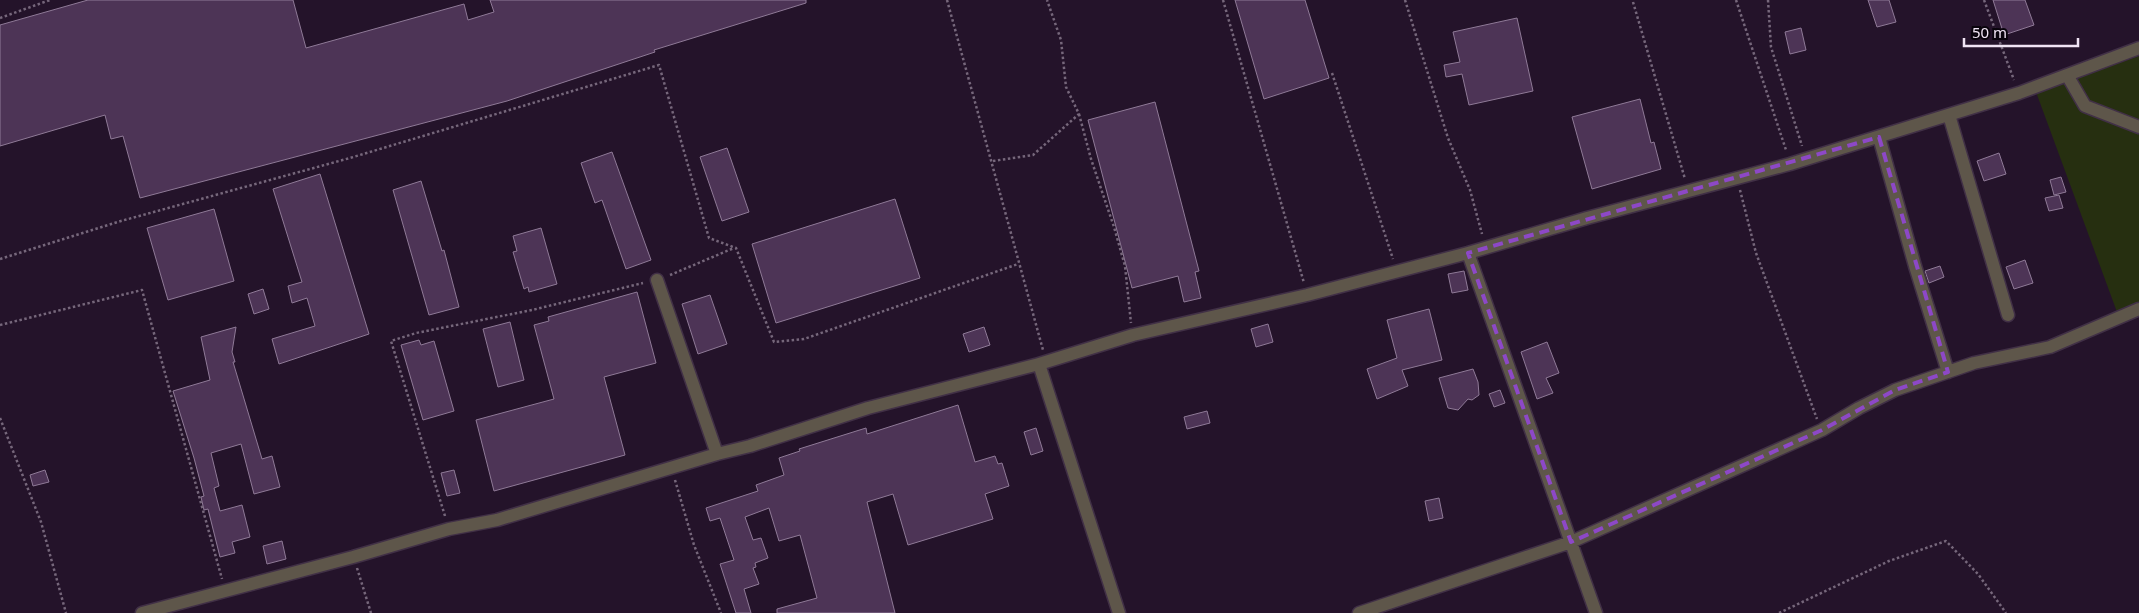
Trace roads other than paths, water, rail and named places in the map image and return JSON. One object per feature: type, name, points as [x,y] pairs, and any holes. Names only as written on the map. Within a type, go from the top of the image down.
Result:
[{"type":"street","points":[[142,613],[354,557],[449,529],[497,520],[716,454],[750,446],[868,408],[1043,362],[1133,335],[1307,294],[1468,253],[1688,190],[1790,164],[2019,93],[2139,48]]},
{"type":"street","points":[[2067,75],[2084,106],[2139,127]]},
{"type":"street","points":[[1948,115],[2008,316]]},
{"type":"street","points":[[1880,137],[1915,266],[1948,372]]},
{"type":"street","points":[[1468,253],[1596,613]]},
{"type":"street","points":[[657,280],[716,454]]},
{"type":"street","points":[[1359,613],[1570,542],[1822,430],[1859,408],[1895,390],[1974,363],[2050,347],[2139,309]]},
{"type":"street","points":[[1043,362],[1055,420],[1119,613]]}]
